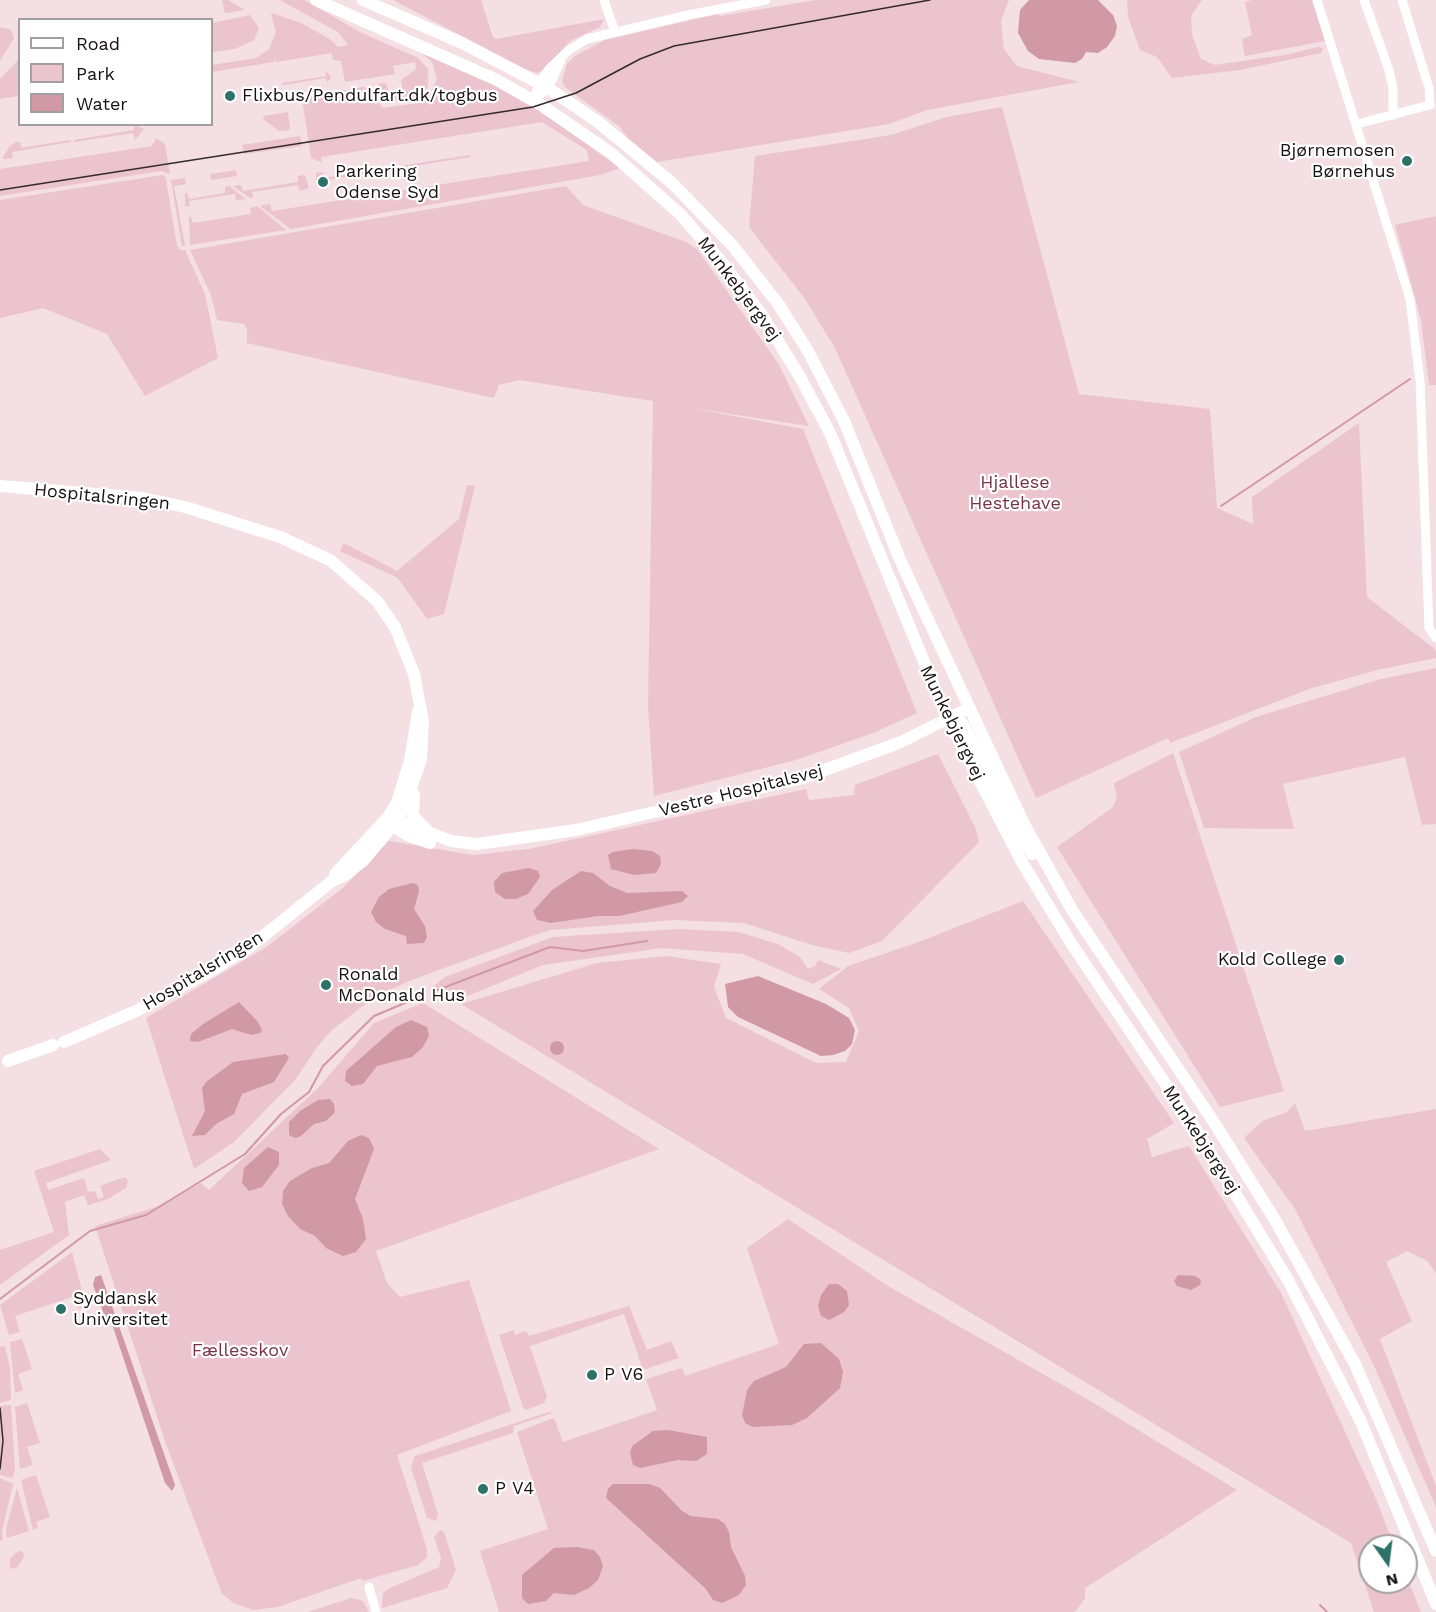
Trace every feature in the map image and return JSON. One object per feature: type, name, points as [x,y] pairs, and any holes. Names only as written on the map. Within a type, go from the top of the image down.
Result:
[{"type":"street","name":"Munkebjergvej","points":[[316,0],[474,68],[534,100],[611,153],[680,214],[720,260],[762,315],[800,377],[830,433],[948,720],[1023,864],[1071,943],[1236,1192],[1288,1280],[1361,1422],[1436,1604]]},
{"type":"street","name":"Munkebjergvej","points":[[363,0],[462,43],[544,86],[598,122],[671,182],[733,246],[778,305],[808,351],[844,422],[901,562],[1024,824],[1091,940],[1215,1124],[1275,1220],[1355,1364],[1436,1551]]},
{"type":"street","points":[[604,0],[615,32]]},
{"type":"street","points":[[534,100],[562,57],[587,39],[766,0]]},
{"type":"street","points":[[1317,0],[1410,299],[1420,381],[1431,512],[1429,628],[1436,638]]},
{"type":"street","points":[[1364,0],[1389,70],[1393,89],[1393,114]]},
{"type":"street","points":[[1357,124],[1430,105],[1429,88],[1402,0]]},
{"type":"street","name":"Hospitalsringen","points":[[3,487],[143,498],[185,507],[280,537],[330,561],[377,601],[395,627],[414,674],[424,737],[418,770],[391,823],[364,860],[345,875],[332,881],[251,946],[214,969],[136,1011],[9,1061]]},
{"type":"street","name":"Hospitalsringen","points":[[391,823],[405,777],[419,707]]},
{"type":"street","name":"Vestre Hospitalsvej","points":[[391,823],[451,841],[477,843],[503,842],[576,830],[731,796],[803,777],[872,753],[948,720],[969,708]]},
{"type":"street","points":[[948,720],[954,719],[963,724],[1022,838],[1075,927],[1091,940]]},
{"type":"street","points":[[418,770],[418,782],[411,808],[417,823],[424,828],[451,836],[503,842]]},
{"type":"street","points":[[369,1587],[376,1612]]},
{"type":"green space","points":[[222,0],[228,0],[245,10],[225,13]]},
{"type":"green space","points":[[280,0],[304,0],[360,32],[418,58],[428,69],[428,87],[415,98],[389,101],[378,84],[386,83],[390,96],[403,94],[401,80],[416,69],[415,62],[393,66],[395,74],[345,82],[341,61],[333,60],[332,53],[276,62],[275,56],[274,62],[213,72],[213,65],[256,58],[269,49],[276,32],[271,13],[299,22],[330,39],[338,47],[348,45],[338,32]]},
{"type":"green space","points":[[393,0],[481,0],[493,37],[496,39],[604,19],[600,27],[570,41],[545,69],[537,73],[527,70]]},
{"type":"green space","points":[[816,0],[1009,0],[1001,21],[1004,49],[1017,66],[1079,82],[927,110],[889,124],[657,162],[628,138],[620,127],[565,87],[562,81],[567,64],[575,56],[605,40],[718,14],[720,16]]},
{"type":"green space","points":[[1127,0],[1202,0],[1191,16],[1192,35],[1201,59],[1215,65],[1290,54],[1317,47],[1323,48],[1321,53],[1240,70],[1172,78],[1157,57],[1140,50],[1128,17]]},
{"type":"green space","points":[[1312,0],[1325,41],[1245,56],[1242,39],[1252,35],[1245,2]]},
{"type":"green space","points":[[250,15],[259,28],[254,40],[235,49],[213,52],[213,23]]},
{"type":"green space","points":[[0,28],[11,30],[14,38],[0,61]]},
{"type":"green space","points":[[420,52],[497,86],[536,108],[620,168],[600,175],[291,229],[260,206],[270,204],[272,211],[589,161],[587,150],[542,122],[321,157],[322,163],[311,158],[303,105],[309,97],[363,87],[368,88],[383,108],[419,103],[430,95],[437,78],[432,62]]},
{"type":"green space","points":[[18,60],[17,96],[0,99],[0,79]]},
{"type":"green space","points":[[325,70],[331,77],[327,83],[326,78],[283,85],[282,83],[326,76]]},
{"type":"green space","name":"Hjallese Hestehave","points":[[1002,107],[1079,394],[1210,409],[1217,508],[1253,524],[1252,497],[1359,423],[1367,597],[1436,650],[1436,658],[1377,670],[1309,689],[1170,743],[1168,738],[1036,798],[835,348],[805,299],[749,227],[755,156],[891,135],[947,117]]},
{"type":"green space","points":[[288,112],[290,130],[279,131],[263,119],[264,116]]},
{"type":"green space","points":[[134,126],[144,129],[135,140],[133,133],[74,142],[74,140],[134,130]]},
{"type":"green space","points":[[300,136],[302,146],[244,154],[242,145]]},
{"type":"green space","points":[[156,138],[165,144],[170,174],[161,171],[0,196],[0,169],[152,146]]},
{"type":"green space","points":[[71,140],[71,142],[12,152],[13,158],[4,159],[3,157],[10,146],[16,142],[20,142],[21,148]]},
{"type":"green space","points":[[470,155],[471,157],[325,180],[325,187],[316,186],[316,173],[323,172],[324,178]]},
{"type":"green space","points":[[236,170],[237,176],[211,180],[210,174]]},
{"type":"green space","points":[[163,175],[166,179],[177,246],[185,250],[205,294],[218,358],[145,396],[107,334],[43,308],[0,318],[0,200]]},
{"type":"green space","points":[[305,175],[309,188],[300,191],[298,185],[252,192],[253,198],[250,198],[233,186],[241,185],[243,191],[298,182],[298,176]]},
{"type":"green space","points":[[185,178],[186,184],[174,186],[185,246],[182,246],[171,180]]},
{"type":"green space","points":[[229,186],[246,199],[236,200],[235,194],[189,201],[190,207],[185,206],[185,193],[189,199],[225,193],[225,187]]},
{"type":"green space","points":[[566,186],[583,205],[686,242],[697,249],[778,363],[809,426],[691,408],[803,429],[917,713],[873,733],[796,760],[654,796],[648,706],[653,401],[519,380],[499,385],[494,398],[247,343],[247,329],[244,324],[217,320],[211,295],[190,250]]},
{"type":"green space","points":[[257,206],[286,230],[190,245],[189,217],[193,223],[251,214],[250,208]]},
{"type":"green space","points":[[1436,216],[1436,385],[1429,385],[1421,320],[1395,225]]},
{"type":"green space","points":[[467,485],[475,486],[444,614],[427,619],[398,578],[340,551],[344,543],[397,571],[459,519]]},
{"type":"green space","points":[[1436,668],[1436,824],[1422,825],[1405,757],[1283,784],[1294,829],[1204,828],[1179,752],[1256,717],[1381,679]]},
{"type":"green space","points":[[1173,753],[1284,1091],[1220,1107],[1057,847],[1112,808],[1117,798],[1114,783]]},
{"type":"green space","points":[[938,754],[975,827],[979,842],[882,941],[849,953],[812,945],[744,923],[675,920],[550,930],[409,981],[373,998],[332,1030],[317,1047],[296,1079],[234,1142],[194,1169],[146,1018],[265,948],[343,888],[389,841],[473,855],[529,849],[806,789],[809,800],[854,795],[855,785]]},
{"type":"green space","points":[[1023,901],[1174,1123],[1147,1139],[1152,1157],[1189,1146],[1281,1293],[1376,1499],[1389,1534],[1358,1534],[1358,1564],[1351,1543],[461,1004],[597,963],[666,956],[721,964],[714,987],[726,1018],[816,1063],[846,1062],[859,1031],[849,1008],[819,989],[848,966],[916,943]]},
{"type":"green space","points":[[679,929],[738,932],[778,944],[800,957],[808,969],[815,966],[818,960],[841,969],[813,984],[743,954],[662,948],[543,965],[465,997],[451,998],[432,988],[445,977],[553,937]]},
{"type":"green space","name":"Fællesskov","points":[[423,1003],[659,1149],[376,1251],[387,1283],[400,1297],[469,1280],[511,1411],[397,1455],[427,1549],[427,1557],[418,1565],[362,1581],[361,1578],[278,1607],[253,1610],[235,1604],[222,1594],[166,1444],[95,1226],[156,1207],[201,1183],[209,1190],[318,1088],[374,1023]]},
{"type":"green space","points":[[1295,1103],[1305,1131],[1436,1109],[1436,1273],[1427,1261],[1407,1251],[1386,1262],[1412,1321],[1380,1339],[1436,1486],[1436,1507],[1375,1368],[1295,1209],[1244,1138],[1262,1121],[1287,1112]]},
{"type":"green space","points":[[100,1149],[111,1160],[46,1183],[48,1190],[84,1178],[88,1192],[95,1191],[98,1199],[104,1197],[100,1186],[125,1177],[128,1181],[126,1188],[108,1199],[88,1205],[84,1195],[65,1202],[69,1235],[0,1285],[0,1250],[54,1232],[34,1171]]},
{"type":"green space","points":[[788,1219],[888,1286],[1087,1399],[1237,1490],[1085,1588],[1085,1598],[1075,1612],[499,1612],[480,1551],[548,1529],[517,1432],[554,1418],[563,1442],[657,1410],[646,1379],[682,1368],[685,1376],[779,1344],[747,1248]]},
{"type":"green space","points":[[72,1252],[86,1306],[79,1309],[75,1296],[15,1316],[20,1332],[9,1335],[0,1305]]},
{"type":"green space","points":[[629,1306],[647,1350],[671,1341],[679,1358],[643,1370],[624,1314],[530,1346],[547,1397],[544,1403],[526,1410],[523,1407],[499,1335],[514,1330],[515,1335],[526,1331],[529,1336]]},
{"type":"green space","points":[[22,1339],[32,1369],[18,1374],[23,1390],[15,1393],[10,1342]]},
{"type":"green space","points":[[5,1346],[10,1368],[11,1400],[0,1403],[0,1347]]},
{"type":"green space","points":[[27,1403],[40,1443],[27,1447],[33,1465],[20,1469],[15,1407]]},
{"type":"green space","points":[[11,1405],[15,1470],[12,1478],[0,1475],[0,1406]]},
{"type":"green space","points":[[549,1412],[553,1413],[514,1426],[513,1433],[422,1463],[438,1514],[436,1521],[427,1518],[411,1467],[415,1456]]},
{"type":"green space","points":[[36,1475],[50,1517],[36,1522],[38,1528],[33,1530],[21,1480]]},
{"type":"green space","points":[[0,1478],[13,1484],[2,1531],[3,1540],[0,1541]]},
{"type":"green space","points":[[17,1488],[29,1531],[7,1538],[6,1529]]},
{"type":"green space","points":[[440,1530],[444,1532],[456,1570],[447,1588],[382,1608],[383,1593],[388,1589],[439,1567],[441,1558],[434,1537]]},
{"type":"green space","points":[[20,1550],[24,1554],[23,1559],[17,1567],[10,1569],[10,1558]]},
{"type":"green space","points":[[1368,1594],[1414,1594],[1421,1612],[1374,1612]]},
{"type":"green space","points":[[351,1598],[363,1601],[369,1612],[308,1612]]},
{"type":"water","points":[[1029,0],[1098,0],[1113,15],[1117,26],[1115,36],[1107,47],[1098,53],[1086,52],[1082,59],[1075,63],[1039,59],[1028,51],[1018,33],[1020,10]]},
{"type":"water","points":[[633,849],[652,851],[660,856],[661,864],[656,873],[634,875],[611,869],[608,855]]},
{"type":"water","points":[[529,868],[538,871],[540,877],[528,894],[516,899],[505,899],[495,892],[494,882],[502,873]]},
{"type":"water","points":[[581,871],[593,873],[610,886],[627,893],[682,891],[688,896],[682,902],[619,916],[598,916],[551,923],[537,920],[533,911],[552,890]]},
{"type":"water","points":[[413,883],[418,885],[419,891],[414,909],[425,926],[427,937],[424,943],[407,944],[406,936],[385,929],[376,922],[371,912],[379,897],[389,889]]},
{"type":"water","points":[[758,976],[826,1004],[849,1018],[855,1030],[852,1044],[845,1051],[821,1056],[738,1017],[728,1007],[725,984]]},
{"type":"water","points":[[239,1002],[258,1022],[262,1030],[260,1033],[251,1035],[232,1029],[198,1042],[190,1041],[191,1034],[203,1024]]},
{"type":"water","points":[[411,1020],[427,1027],[429,1036],[423,1047],[412,1057],[377,1066],[363,1084],[352,1086],[345,1081],[346,1071],[396,1027]]},
{"type":"water","points":[[554,1041],[560,1041],[564,1048],[560,1055],[554,1055],[550,1051],[550,1045]]},
{"type":"water","points":[[286,1054],[289,1058],[274,1082],[242,1094],[234,1114],[216,1124],[205,1135],[192,1136],[205,1111],[202,1088],[206,1082],[233,1062]]},
{"type":"water","points":[[330,1099],[334,1104],[335,1112],[326,1121],[314,1124],[301,1136],[295,1138],[289,1135],[289,1122],[300,1111],[318,1100]]},
{"type":"water","points":[[361,1135],[369,1138],[374,1149],[355,1199],[363,1219],[366,1239],[356,1252],[343,1256],[326,1248],[315,1236],[300,1229],[288,1216],[282,1204],[283,1191],[290,1181],[312,1168],[329,1163],[348,1141]]},
{"type":"water","points":[[268,1147],[279,1152],[279,1165],[262,1187],[249,1191],[242,1183],[244,1168]]},
{"type":"water","points":[[101,1275],[175,1485],[172,1491],[165,1483],[113,1327],[105,1317],[93,1285],[95,1277]]},
{"type":"water","points":[[1178,1275],[1195,1276],[1201,1280],[1200,1285],[1191,1290],[1177,1286],[1174,1281]]},
{"type":"water","points":[[829,1284],[838,1284],[847,1291],[849,1305],[844,1312],[829,1320],[821,1316],[818,1306],[821,1295]]},
{"type":"water","points":[[821,1343],[839,1359],[843,1372],[840,1388],[807,1418],[792,1425],[753,1427],[745,1423],[742,1415],[747,1390],[754,1381],[786,1367],[804,1344]]},
{"type":"water","points":[[668,1430],[707,1437],[707,1454],[696,1461],[678,1460],[640,1468],[633,1465],[630,1453],[632,1446],[653,1431]]},
{"type":"water","points":[[613,1484],[649,1484],[660,1488],[682,1511],[691,1516],[718,1519],[725,1524],[729,1532],[731,1547],[745,1576],[746,1585],[739,1595],[722,1603],[713,1600],[706,1589],[606,1498],[608,1489]]},
{"type":"water","points":[[577,1547],[594,1550],[600,1557],[603,1566],[598,1580],[589,1588],[574,1595],[554,1593],[546,1601],[528,1604],[522,1598],[522,1575],[554,1548]]},
{"type":"waterway","points":[[1221,506],[1410,379]]},
{"type":"waterway","points":[[435,991],[550,947],[583,951],[647,941]]},
{"type":"waterway","points":[[0,1299],[90,1231],[146,1215],[245,1154],[281,1114],[309,1092],[323,1066],[374,1016],[424,995]]},
{"type":"waterway","points":[[1320,1605],[1327,1612]]},
{"type":"tram line","points":[[0,190],[533,107],[576,93],[640,59],[674,46],[930,0]]},
{"type":"tram line","points":[[0,1408],[3,1441],[0,1469]]},
{"type":"place","name":"Flixbus/Pendulfart.dk/togbus","points":[[230,96]]},
{"type":"place","name":"Bjørnemosen Børnehus","points":[[1407,161]]},
{"type":"place","name":"Parkering Odense Syd","points":[[323,182]]},
{"type":"place","name":"Kold College","points":[[1339,960]]},
{"type":"place","name":"Ronald McDonald Hus","points":[[326,985]]},
{"type":"place","name":"Syddansk Universitet","points":[[61,1309]]},
{"type":"place","name":"P V6","points":[[592,1375]]},
{"type":"place","name":"P V4","points":[[483,1489]]}]
